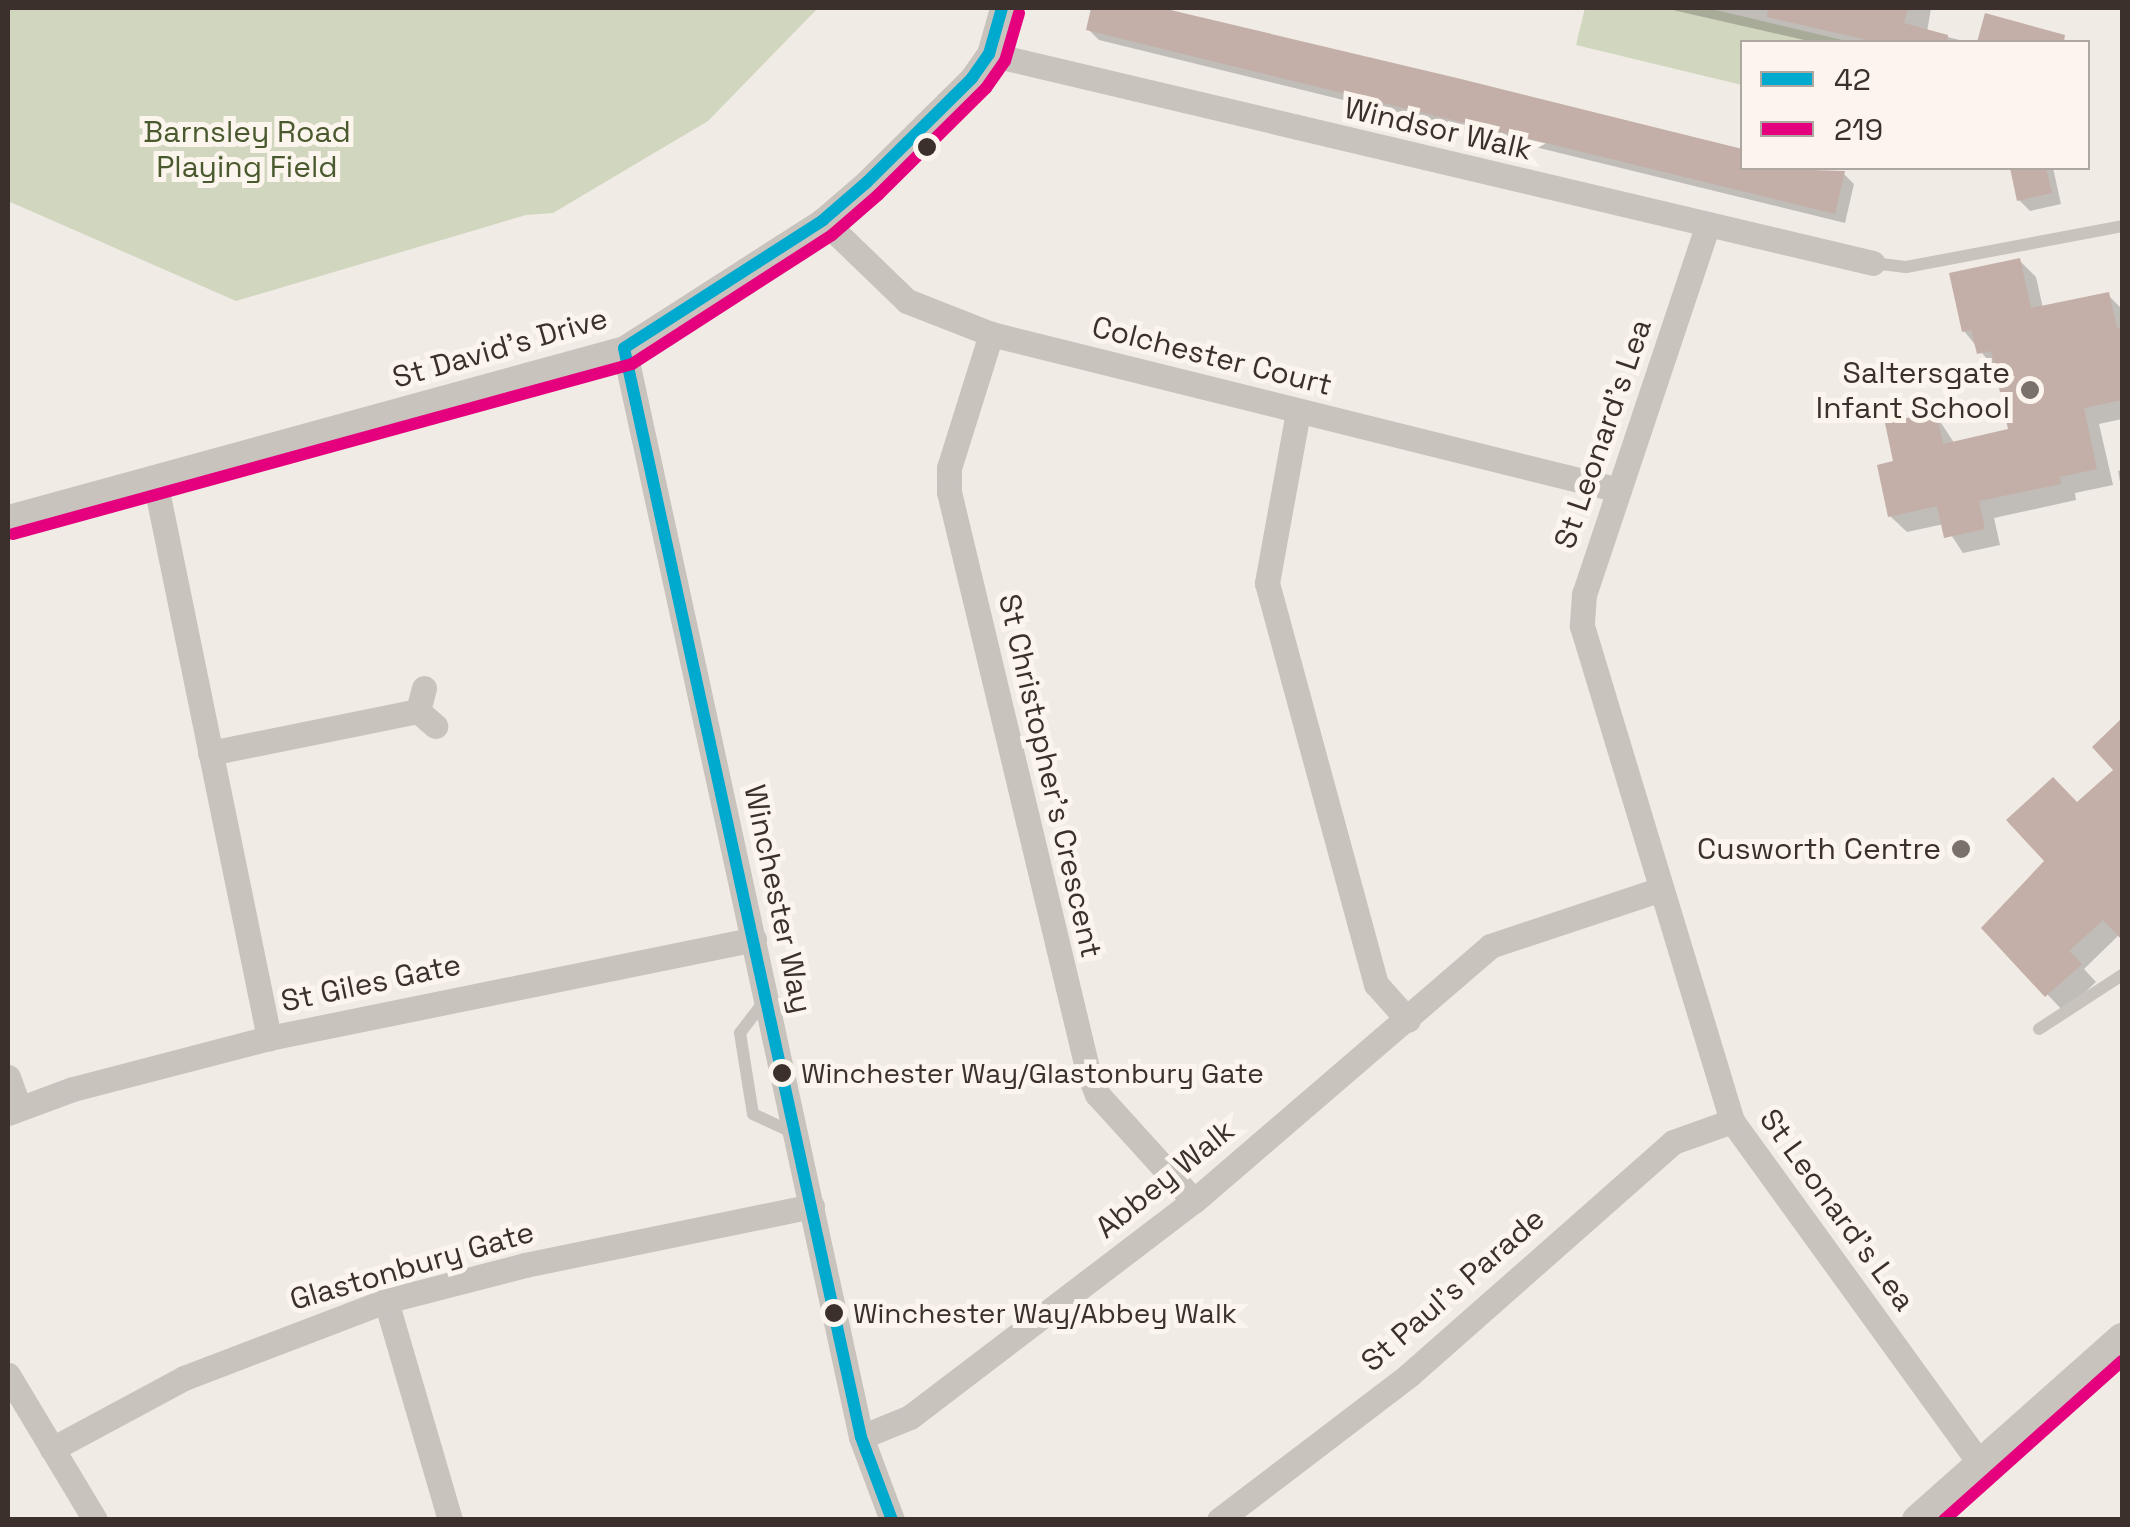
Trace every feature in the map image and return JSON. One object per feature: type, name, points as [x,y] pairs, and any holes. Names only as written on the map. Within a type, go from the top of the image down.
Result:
[{"type":"street","name":"St David's Drive","points":[[8,517],[156,481],[624,348],[823,220],[959,92],[989,54],[1002,8]]},
{"type":"street","name":"Windsor Walk","points":[[989,54],[1873,263]]},
{"type":"street","name":"Colchester Court","points":[[823,220],[907,302],[991,334],[1619,490]]},
{"type":"street","name":"St Leonard's Lea","points":[[1707,226],[1584,594],[1582,626],[1732,1121],[1980,1464]]},
{"type":"street","name":"St Christopher's Crescent","points":[[991,334],[948,468],[949,492],[1088,1072],[1096,1094],[1194,1201]]},
{"type":"street","name":"Winchester Way","points":[[624,348],[861,1437],[892,1520]]},
{"type":"street","points":[[1298,412],[1267,582],[1376,984],[1408,1020]]},
{"type":"street","points":[[156,481],[269,1038]]},
{"type":"street","points":[[210,753],[426,708]]},
{"type":"street","name":"Abbey Walk","points":[[861,1437],[910,1417],[1194,1201],[1490,946],[1661,890]]},
{"type":"street","name":"St Giles Gate","points":[[13,1111],[269,1038],[754,939]]},
{"type":"street","points":[[8,1077],[13,1111]]},
{"type":"street","name":"St Paul's Parade","points":[[1220,1520],[1409,1374],[1674,1142],[1732,1121]]},
{"type":"street","name":"Glastonbury Gate","points":[[52,1449],[184,1378],[386,1301],[525,1264],[812,1206]]},
{"type":"street","points":[[386,1301],[450,1520]]},
{"type":"street","points":[[1917,1520],[2122,1338]]},
{"type":"street","points":[[8,1375],[94,1520]]},
{"type":"lane","points":[[1873,263],[1906,267],[2122,226]]},
{"type":"lane","points":[[2039,1028],[2122,975]]},
{"type":"lane","points":[[767,998],[740,1032],[754,1114],[796,1134]]},
{"type":"green space","name":"Barnsley Road Playing Field","points":[[8,8],[818,8],[708,121],[553,213],[526,215],[236,301],[8,201]]},
{"type":"green space","points":[[1585,8],[1707,8],[1842,40],[1740,40],[1740,85],[1576,45]]},
{"type":"building","points":[[1091,8],[1162,8],[1740,149],[1740,170],[1845,171],[1835,214],[1086,30]]},
{"type":"building","points":[[1768,8],[1908,8],[1904,23],[1948,35],[1947,40],[1867,40],[1767,17]]},
{"type":"building","points":[[1985,13],[2065,35],[2064,40],[1978,40]]},
{"type":"building","points":[[2010,170],[2046,170],[2052,193],[2017,201]]},
{"type":"building","name":"Saltersgate Infant School","points":[[2020,258],[2031,308],[2109,292],[2117,328],[2122,327],[2122,400],[2084,408],[2097,469],[2060,477],[2061,484],[1979,501],[1985,529],[1944,538],[1937,506],[1888,517],[1877,465],[1893,461],[1885,423],[1936,411],[1943,444],[2008,429],[1991,351],[1977,354],[1971,330],[1962,332],[1949,273]]},
{"type":"building","points":[[2122,718],[2122,940],[2103,920],[2069,951],[2082,964],[2045,997],[1981,928],[2044,861],[2006,820],[2053,777],[2077,802],[2113,770],[2092,747]]},
{"type":"transit line","name":"42","points":[[892,1520],[861,1437],[624,348],[823,220],[867,182],[972,78],[989,54],[1002,8]]},
{"type":"transit line","name":"219","points":[[13,534],[632,364],[832,235],[878,195],[986,88],[1005,61],[1019,13]]},
{"type":"transit line","name":"219","points":[[1944,1520],[2122,1361]]},
{"type":"place","name":"Saltersgate Infant School","points":[[2030,390]]},
{"type":"place","name":"Cusworth Centre","points":[[1961,849]]},
{"type":"place","name":"Winchester Way/Glastonbury Gate","points":[[782,1073]]},
{"type":"place","name":"Winchester Way/Abbey Walk","points":[[834,1313]]}]
